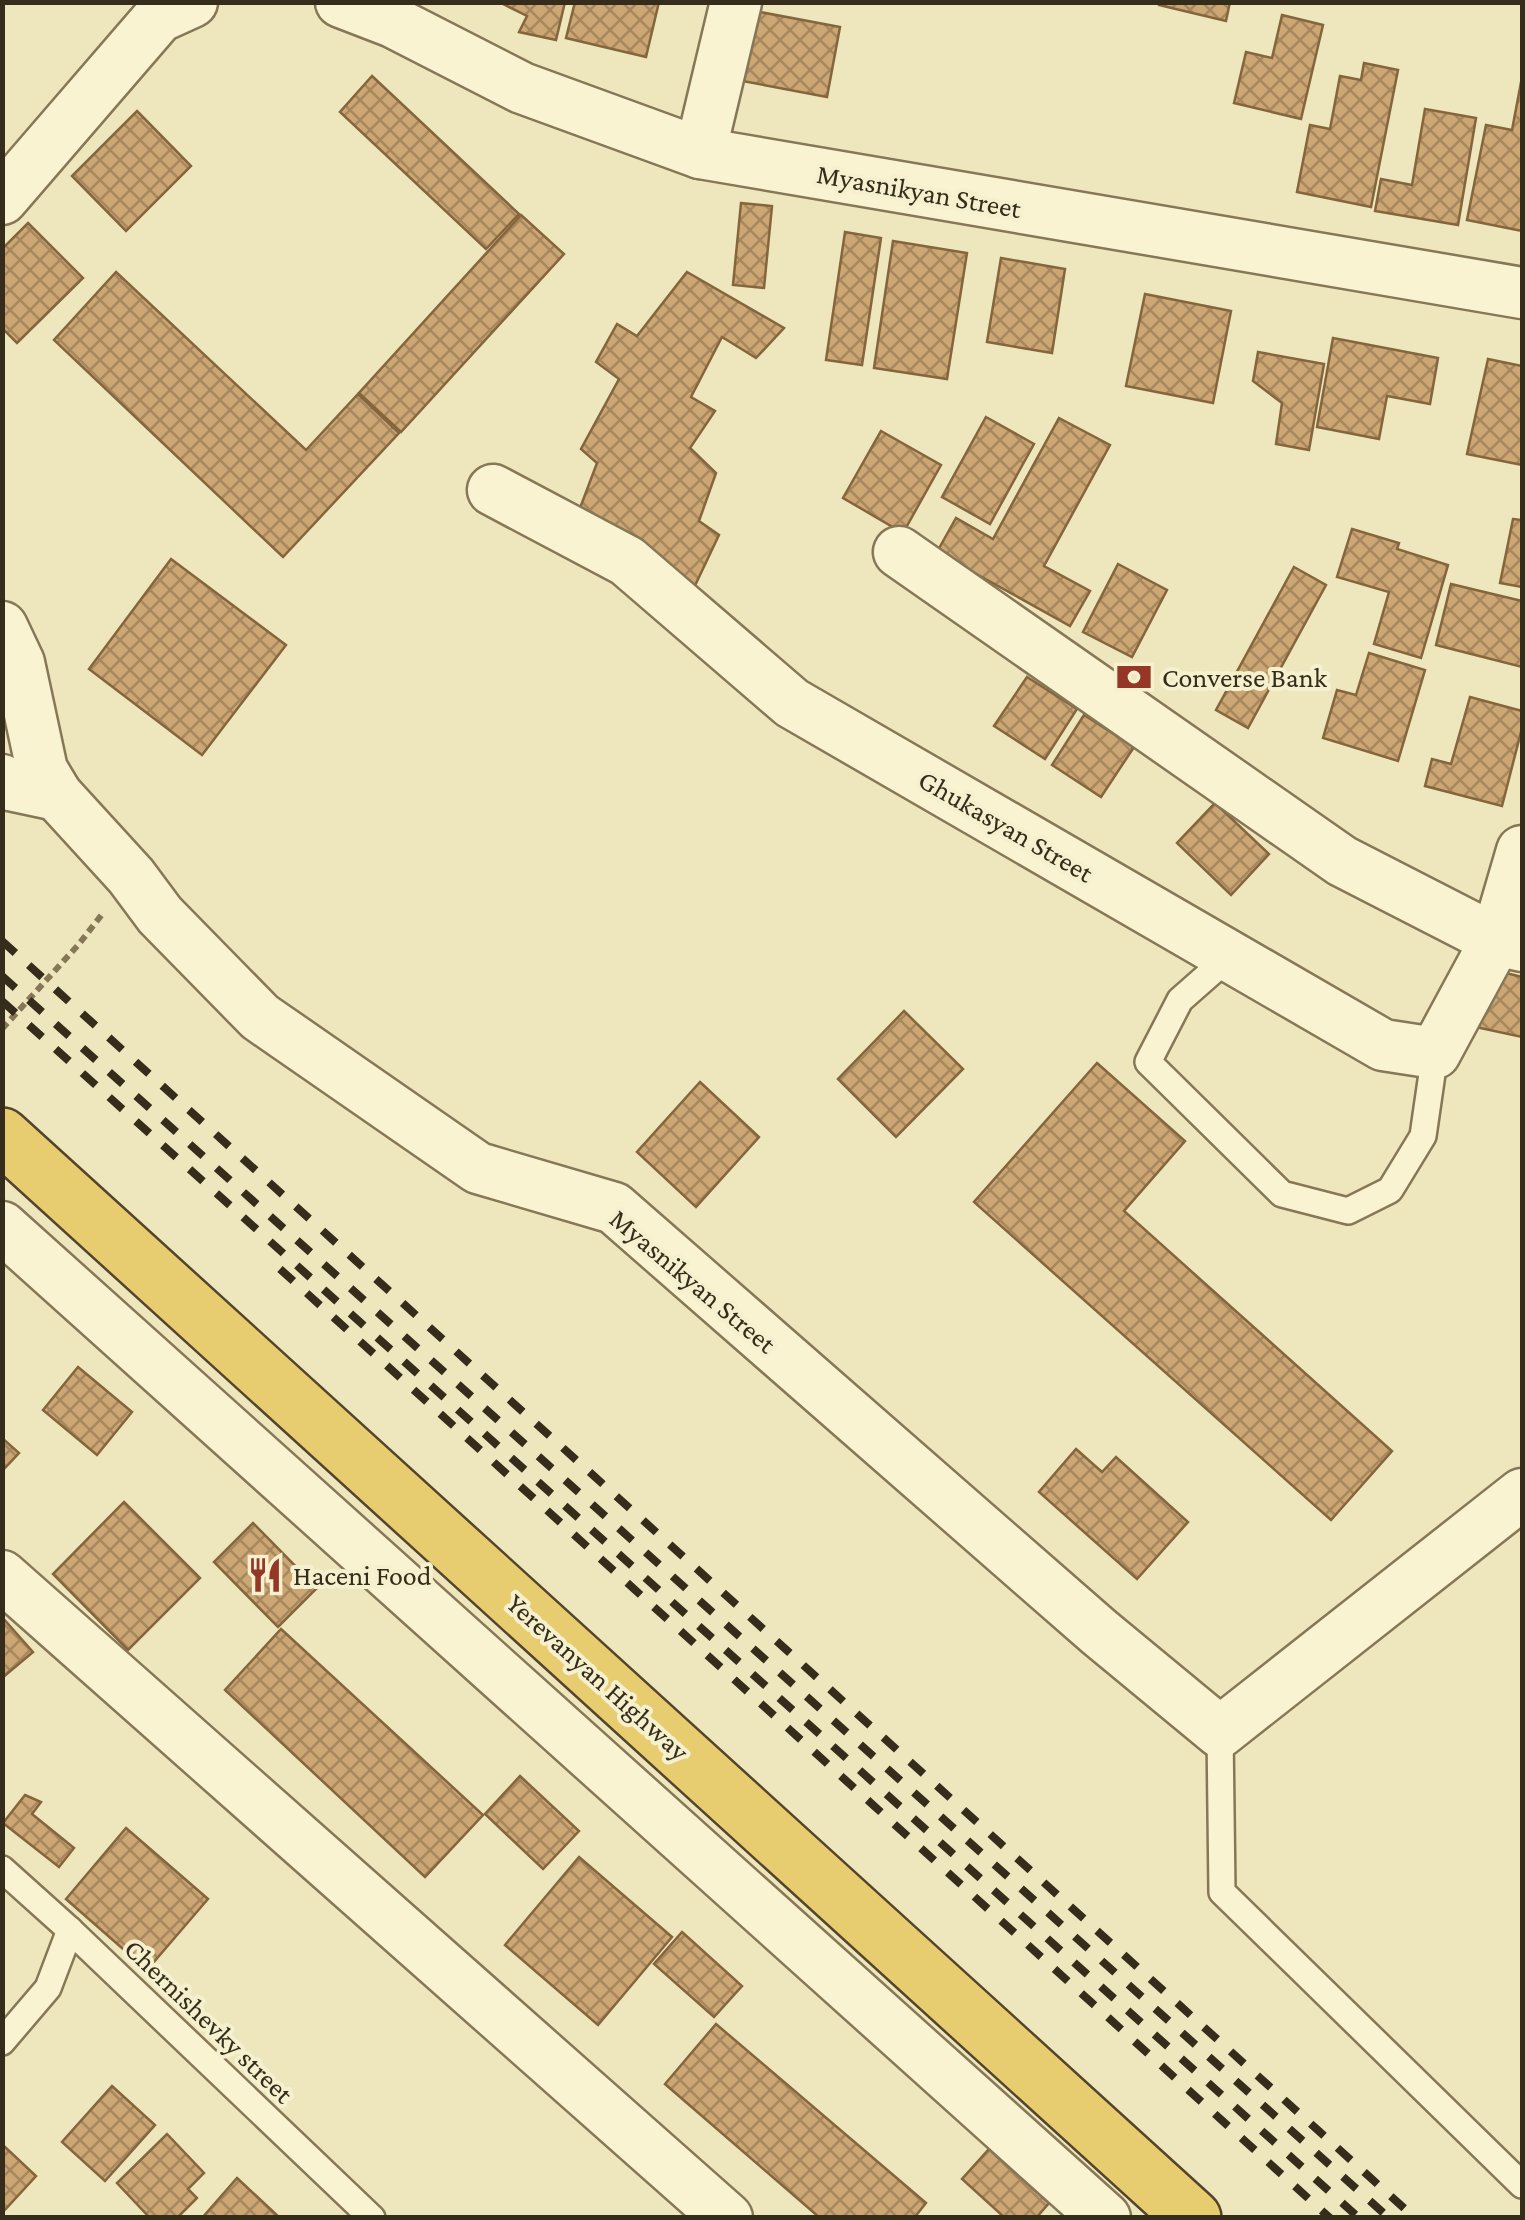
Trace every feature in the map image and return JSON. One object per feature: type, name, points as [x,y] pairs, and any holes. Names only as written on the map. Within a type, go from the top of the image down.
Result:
[{"type":"highway","name":"Yerevanyan Highway","points":[[2,1136],[1192,2218]]},
{"type":"street","points":[[2,199],[159,17],[192,2]]},
{"type":"street","name":"Myasnikyan Street","points":[[341,2],[394,22],[522,88],[700,154],[1522,294]]},
{"type":"street","points":[[700,154],[736,2]]},
{"type":"street","name":"Ghukasyan Street","points":[[493,490],[627,561],[792,702],[1383,1045],[1435,1053]]},
{"type":"street","points":[[899,552],[1342,861],[1509,943]]},
{"type":"street","name":"Myasnikyan Street","points":[[2,626],[19,663],[42,770],[57,795],[131,876],[160,915],[260,1016],[478,1168],[614,1208],[1099,1632],[1220,1732]]},
{"type":"street","points":[[2,780],[57,795]]},
{"type":"street","points":[[1435,1053],[1509,943],[1522,850]]},
{"type":"street","points":[[2,1227],[1105,2218]]},
{"type":"street","points":[[1220,1732],[1522,1494]]},
{"type":"street","points":[[2,1576],[727,2218]]},
{"type":"lane","points":[[1230,956],[1180,1000],[1148,1062],[1282,1194],[1348,1211],[1390,1190],[1422,1136],[1435,1053]]},
{"type":"lane","points":[[1220,1732],[1222,1892],[1522,2185]]},
{"type":"lane","name":"Chernishevky street","points":[[2,1869],[372,2218]]},
{"type":"lane","points":[[2,2042],[48,1988],[70,1930]]},
{"type":"path","points":[[2,1029],[79,944],[131,876]]},
{"type":"building","points":[[565,2],[556,40],[519,32],[527,16],[501,3]]},
{"type":"building","points":[[575,2],[659,2],[646,57],[566,38]]},
{"type":"building","points":[[1159,2],[1230,2],[1226,21]]},
{"type":"building","points":[[744,9],[840,27],[827,97],[732,79]]},
{"type":"building","points":[[1282,15],[1323,25],[1301,119],[1234,103],[1246,52],[1272,58]]},
{"type":"building","points":[[1364,63],[1398,70],[1371,207],[1297,192],[1310,125],[1330,129],[1340,76],[1361,80]]},
{"type":"building","points":[[372,76],[519,214],[486,249],[340,112]]},
{"type":"building","points":[[1522,77],[1522,231],[1467,220],[1486,125],[1512,130]]},
{"type":"building","points":[[1425,109],[1476,118],[1458,225],[1375,211],[1381,179],[1412,185]]},
{"type":"building","points":[[137,111],[191,166],[126,231],[72,176]]},
{"type":"building","points":[[741,203],[772,206],[764,288],[733,285]]},
{"type":"building","points":[[521,215],[564,254],[401,432],[359,393]]},
{"type":"building","points":[[28,223],[83,278],[17,343],[2,328],[2,249]]},
{"type":"building","points":[[845,232],[881,238],[862,365],[826,360]]},
{"type":"building","points":[[893,241],[967,253],[947,379],[874,368]]},
{"type":"building","points":[[1001,258],[1065,269],[1052,353],[987,342]]},
{"type":"building","points":[[116,272],[306,450],[358,394],[399,433],[283,557],[54,340]]},
{"type":"building","points":[[687,272],[784,328],[756,358],[722,337],[691,397],[715,411],[690,448],[716,473],[699,521],[719,535],[690,596],[577,516],[597,463],[581,449],[619,379],[596,362],[617,324],[637,336]]},
{"type":"building","points":[[1145,294],[1231,311],[1213,403],[1126,386]]},
{"type":"building","points":[[1333,338],[1438,358],[1430,404],[1387,396],[1379,439],[1317,427]]},
{"type":"building","points":[[1258,352],[1324,364],[1309,450],[1276,444],[1282,403],[1253,381]]},
{"type":"building","points":[[1488,359],[1522,366],[1522,465],[1467,454]]},
{"type":"building","points":[[986,417],[1034,444],[990,524],[942,497]]},
{"type":"building","points":[[1059,418],[1110,445],[1044,566],[1090,591],[1070,626],[937,552],[956,518],[993,539]]},
{"type":"building","points":[[881,431],[941,465],[903,533],[843,498]]},
{"type":"building","points":[[1513,519],[1522,520],[1522,587],[1500,583]]},
{"type":"building","points":[[1352,529],[1399,543],[1397,549],[1448,565],[1421,658],[1374,644],[1389,592],[1337,577]]},
{"type":"building","points":[[171,559],[286,645],[202,755],[89,669]]},
{"type":"building","points":[[1118,564],[1167,590],[1132,657],[1083,632]]},
{"type":"building","points":[[1294,567],[1326,585],[1248,728],[1216,710]]},
{"type":"building","points":[[1451,584],[1522,601],[1522,667],[1436,645]]},
{"type":"building","points":[[1369,653],[1425,670],[1398,761],[1323,738],[1337,690],[1356,695]]},
{"type":"building","points":[[1027,677],[1077,709],[1045,759],[994,726]]},
{"type":"building","points":[[1470,697],[1522,711],[1522,728],[1502,806],[1425,786],[1432,759],[1451,764]]},
{"type":"building","points":[[1084,715],[1134,747],[1101,797],[1052,765]]},
{"type":"building","points":[[1215,803],[1269,854],[1231,895],[1177,843]]},
{"type":"building","points":[[1502,972],[1522,977],[1522,1037],[1466,1025]]},
{"type":"building","points":[[904,1011],[963,1069],[896,1137],[838,1079]]},
{"type":"building","points":[[1097,1063],[1185,1141],[1124,1211],[1392,1451],[1331,1520],[974,1202]]},
{"type":"building","points":[[700,1082],[759,1137],[696,1207],[637,1152]]},
{"type":"building","points":[[78,1367],[132,1412],[97,1455],[43,1410]]},
{"type":"building","points":[[2,1438],[19,1453],[2,1471]]},
{"type":"building","points":[[1076,1449],[1102,1472],[1116,1457],[1188,1522],[1137,1579],[1039,1492]]},
{"type":"building","points":[[124,1502],[200,1578],[128,1650],[53,1574]]},
{"type":"building","name":"Haceni Food","points":[[253,1523],[317,1588],[278,1627],[214,1562]]},
{"type":"building","points":[[2,1617],[33,1652],[2,1678]]},
{"type":"building","points":[[281,1629],[483,1815],[425,1877],[225,1690]]},
{"type":"building","points":[[520,1776],[579,1831],[543,1869],[485,1814]]},
{"type":"building","points":[[25,1795],[41,1802],[32,1814],[74,1848],[59,1867],[3,1823]]},
{"type":"building","points":[[126,1828],[208,1899],[147,1970],[66,1899]]},
{"type":"building","points":[[579,1857],[672,1937],[598,2025],[505,1945]]},
{"type":"building","points":[[682,1932],[742,1986],[714,2017],[654,1964]]},
{"type":"building","points":[[716,2024],[926,2203],[914,2218],[820,2218],[665,2084]]},
{"type":"building","points":[[112,2086],[155,2125],[105,2181],[62,2142]]},
{"type":"building","points":[[167,2134],[204,2173],[188,2189],[197,2198],[177,2218],[150,2218],[117,2183]]},
{"type":"building","points":[[5,2147],[36,2176],[2,2213],[2,2150]]},
{"type":"building","points":[[989,2149],[1049,2203],[1036,2218],[1005,2218],[962,2179]]},
{"type":"building","points":[[237,2178],[280,2218],[202,2218]]},
{"type":"railway","points":[[2,941],[1415,2218]]},
{"type":"railway","points":[[2,976],[1389,2218]]},
{"type":"railway","points":[[2,1001],[1359,2218]]},
{"type":"railway","points":[[280,1269],[1330,2218]]},
{"type":"place","name":"Converse Bank","points":[[1134,677]]},
{"type":"place","name":"Haceni Food","points":[[265,1575]]}]
